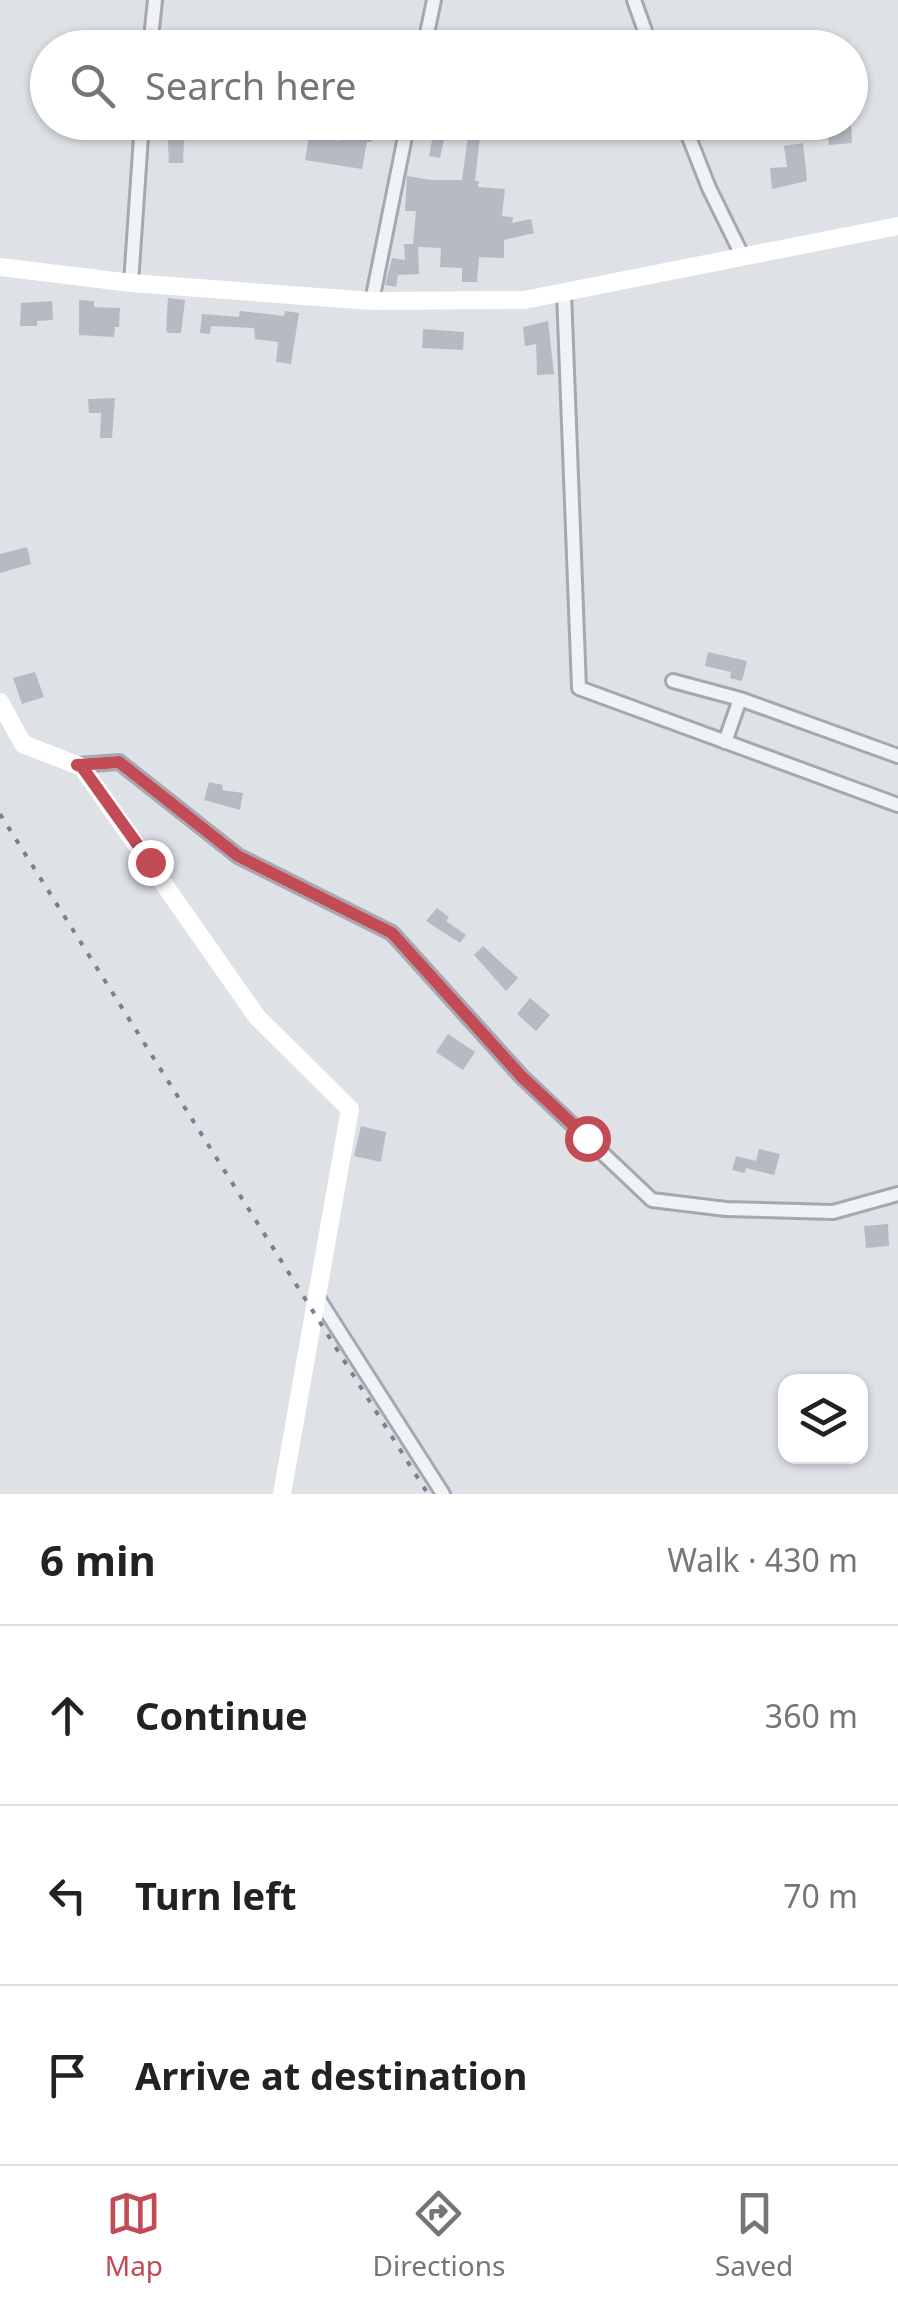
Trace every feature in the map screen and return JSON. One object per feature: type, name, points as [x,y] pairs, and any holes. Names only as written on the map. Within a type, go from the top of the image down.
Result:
[{"type":"street","points":[[152,30],[156,0]]},
{"type":"street","points":[[428,30],[434,0]]},
{"type":"street","points":[[634,0],[644,30]]},
{"type":"street","points":[[131,284],[141,140]]},
{"type":"street","points":[[372,301],[404,140]]},
{"type":"street","points":[[690,140],[709,188],[744,256]]},
{"type":"street","points":[[0,267],[131,284],[372,301],[524,300],[898,226]]},
{"type":"street","points":[[564,292],[579,688],[898,805]]},
{"type":"street","points":[[673,681],[740,699],[898,756]]},
{"type":"street","points":[[725,742],[740,699]]},
{"type":"street","points":[[0,702],[23,744],[82,767],[257,1018],[350,1109],[282,1494]]},
{"type":"street","points":[[77,765],[119,762],[238,856],[392,933],[522,1077],[652,1200],[726,1209],[833,1212],[898,1194]]},
{"type":"street","points":[[318,1298],[443,1494]]},
{"type":"building","points":[[168,140],[184,140],[183,163],[169,163]]},
{"type":"building","points":[[308,140],[371,140],[367,142],[362,169],[305,160]]},
{"type":"building","points":[[432,140],[444,140],[440,158],[429,156]]},
{"type":"building","points":[[467,140],[480,140],[475,181],[479,181],[478,187],[505,189],[502,216],[513,217],[512,223],[531,219],[534,233],[504,240],[504,258],[479,257],[477,282],[462,282],[462,268],[440,267],[441,248],[418,247],[419,274],[398,275],[396,287],[385,285],[392,258],[405,260],[404,244],[413,244],[416,211],[405,211],[407,176],[462,180]]},
{"type":"building","points":[[829,140],[852,140],[852,143],[829,145]]},
{"type":"building","points":[[803,143],[807,181],[772,189],[770,168],[787,167],[784,146]]},
{"type":"building","points":[[168,298],[185,300],[181,333],[166,330]]},
{"type":"building","points":[[79,300],[94,301],[94,307],[120,308],[114,337],[79,335]]},
{"type":"building","points":[[52,301],[53,320],[37,321],[37,326],[20,326],[21,303]]},
{"type":"building","points":[[240,311],[284,316],[285,311],[299,313],[291,364],[276,362],[278,342],[255,339],[254,328],[211,326],[210,334],[200,333],[202,314],[239,317]]},
{"type":"building","points":[[548,321],[554,374],[537,375],[536,344],[525,346],[523,327]]},
{"type":"building","points":[[423,329],[464,332],[463,350],[422,348]]},
{"type":"building","points":[[115,398],[112,438],[100,438],[101,413],[89,413],[88,399]]},
{"type":"building","points":[[27,547],[31,564],[0,573],[0,554]]},
{"type":"building","points":[[708,652],[747,661],[742,681],[730,678],[731,672],[705,666]]},
{"type":"building","points":[[35,672],[44,697],[22,704],[13,678]]},
{"type":"building","points":[[209,782],[223,785],[222,790],[243,793],[240,810],[204,800]]},
{"type":"building","points":[[437,908],[449,917],[446,921],[466,935],[460,943],[426,921]]},
{"type":"building","points":[[483,946],[518,978],[506,991],[474,955]]},
{"type":"building","points":[[530,998],[550,1015],[536,1031],[517,1014]]},
{"type":"building","points":[[448,1034],[475,1052],[463,1070],[436,1052]]},
{"type":"building","points":[[361,1126],[386,1132],[381,1162],[354,1156]]},
{"type":"building","points":[[759,1149],[780,1154],[774,1175],[746,1168],[745,1173],[732,1170],[736,1156],[756,1161]]},
{"type":"building","points":[[888,1224],[889,1246],[866,1248],[864,1226]]},
{"type":"railway","points":[[0,814],[428,1494]]},
{"type":"route","points":[[150,862],[77,765],[119,762],[238,856],[392,933],[522,1077],[587,1138]]}]
